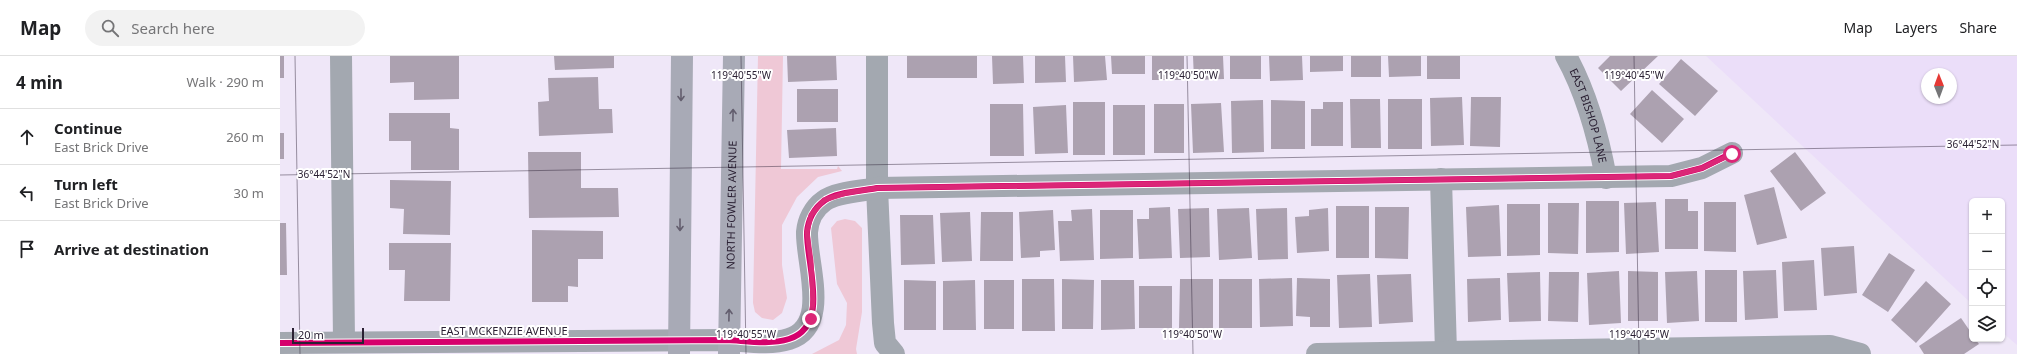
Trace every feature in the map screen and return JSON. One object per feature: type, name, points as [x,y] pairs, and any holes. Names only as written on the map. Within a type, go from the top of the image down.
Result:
[{"type":"main road","points":[[679,347],[682,56]]},
{"type":"main road","name":"NORTH FOWLER AVENUE","points":[[728,347],[734,56]]},
{"type":"street","points":[[341,56],[344,342]]},
{"type":"street","points":[[877,56],[877,188],[884,343],[894,354]]},
{"type":"street","name":"EAST BISHOP LANE","points":[[1566,56],[1585,94],[1598,136],[1606,178]]},
{"type":"street","name":"EAST MCKENZIE AVENUE","points":[[280,343],[344,342],[485,348],[728,347],[789,339],[803,332],[811,319],[813,300],[811,261],[807,232],[811,215],[824,200],[846,193],[877,188],[1671,176],[1702,168],[1732,154]]},
{"type":"street","points":[[1441,179],[1446,352]]},
{"type":"street","points":[[1317,354],[1830,346],[1860,354]]},
{"type":"shaded area","points":[[758,56],[783,56],[781,169],[837,169],[838,166],[842,171],[818,177],[797,197],[782,225],[782,265],[787,298],[782,313],[773,320],[762,318],[755,312],[753,303]]},
{"type":"shaded area","points":[[1706,56],[2017,56],[2017,345],[2005,335],[2005,198],[1969,198],[1969,301]]},
{"type":"shaded area","points":[[845,219],[855,221],[862,228],[862,312],[856,349],[857,354],[812,354],[839,340],[846,325],[847,303],[837,284],[831,228],[837,221]]},
{"type":"building","points":[[280,56],[284,56],[284,78],[280,78]]},
{"type":"building","points":[[390,56],[459,56],[459,99],[414,100],[414,82],[390,83]]},
{"type":"building","points":[[554,56],[614,56],[614,68],[555,70]]},
{"type":"building","points":[[787,56],[836,56],[837,80],[788,82]]},
{"type":"building","points":[[907,56],[977,56],[977,78],[907,78]]},
{"type":"building","points":[[992,56],[1023,56],[1024,83],[993,84]]},
{"type":"building","points":[[1035,56],[1065,56],[1066,82],[1035,83]]},
{"type":"building","points":[[1073,56],[1105,56],[1107,80],[1074,82]]},
{"type":"building","points":[[1111,56],[1145,56],[1145,74],[1112,74]]},
{"type":"building","points":[[1152,56],[1184,56],[1184,80],[1152,80]]},
{"type":"building","points":[[1193,56],[1223,56],[1224,79],[1194,80]]},
{"type":"building","points":[[1230,56],[1261,56],[1261,79],[1230,79]]},
{"type":"building","points":[[1269,56],[1302,56],[1303,80],[1270,81]]},
{"type":"building","points":[[1310,56],[1343,56],[1343,71],[1310,72]]},
{"type":"building","points":[[1351,56],[1381,56],[1381,77],[1351,77]]},
{"type":"building","points":[[1388,56],[1421,56],[1421,76],[1389,77]]},
{"type":"building","points":[[1427,56],[1460,56],[1460,79],[1427,79]]},
{"type":"building","points":[[1610,56],[1658,56],[1621,91],[1598,68]]},
{"type":"building","points":[[1681,59],[1718,91],[1695,116],[1659,84]]},
{"type":"building","points":[[598,77],[599,109],[612,109],[613,133],[539,136],[538,102],[549,101],[548,78]]},
{"type":"building","points":[[797,89],[838,89],[838,122],[797,122]]},
{"type":"building","points":[[1652,90],[1684,119],[1662,143],[1630,114]]},
{"type":"building","points":[[1462,97],[1464,145],[1431,146],[1430,98]]},
{"type":"building","points":[[1471,97],[1501,97],[1500,147],[1470,146]]},
{"type":"building","points":[[1350,99],[1380,99],[1381,148],[1351,148]]},
{"type":"building","points":[[1388,99],[1422,99],[1422,149],[1388,149]]},
{"type":"building","points":[[1263,100],[1264,152],[1232,153],[1231,101]]},
{"type":"building","points":[[1271,100],[1305,101],[1305,149],[1271,149]]},
{"type":"building","points":[[1073,102],[1105,102],[1105,155],[1073,155]]},
{"type":"building","points":[[1323,102],[1343,102],[1343,146],[1311,146],[1311,109],[1323,109]]},
{"type":"building","points":[[1221,103],[1224,152],[1193,153],[1191,104]]},
{"type":"building","points":[[990,104],[1023,104],[1024,156],[990,156]]},
{"type":"building","points":[[1154,104],[1184,104],[1184,153],[1154,153]]},
{"type":"building","points":[[1066,105],[1068,153],[1035,154],[1033,107]]},
{"type":"building","points":[[1113,105],[1145,105],[1145,155],[1113,155]]},
{"type":"building","points":[[389,113],[450,113],[450,128],[459,129],[459,170],[411,170],[411,141],[389,141]]},
{"type":"building","points":[[836,128],[837,156],[789,158],[787,130]]},
{"type":"building","points":[[280,133],[284,133],[284,159],[280,159]]},
{"type":"building","points":[[528,152],[581,152],[581,188],[618,188],[619,217],[529,218]]},
{"type":"building","points":[[1795,152],[1826,193],[1801,211],[1770,171]]},
{"type":"building","points":[[390,180],[451,181],[450,235],[403,234],[404,209],[390,208]]},
{"type":"building","points":[[1774,187],[1787,238],[1757,245],[1744,195]]},
{"type":"building","points":[[1665,199],[1688,199],[1688,211],[1698,211],[1698,249],[1665,249]]},
{"type":"building","points":[[1586,201],[1619,201],[1619,252],[1586,253]]},
{"type":"building","points":[[1656,202],[1659,252],[1626,254],[1624,203]]},
{"type":"building","points":[[1704,202],[1736,202],[1736,252],[1704,251]]},
{"type":"building","points":[[1548,203],[1579,203],[1578,254],[1548,253]]},
{"type":"building","points":[[1507,204],[1540,204],[1540,255],[1507,256]]},
{"type":"building","points":[[1499,205],[1501,256],[1468,257],[1466,207]]},
{"type":"building","points":[[1336,206],[1369,206],[1369,258],[1336,258]]},
{"type":"building","points":[[1170,207],[1172,258],[1139,259],[1137,219],[1149,219],[1149,208]]},
{"type":"building","points":[[1375,207],[1409,207],[1408,259],[1375,258]]},
{"type":"building","points":[[1209,208],[1210,257],[1180,258],[1178,209]]},
{"type":"building","points":[[1249,208],[1252,258],[1219,260],[1217,209]]},
{"type":"building","points":[[1287,208],[1288,259],[1258,260],[1256,209]]},
{"type":"building","points":[[1328,208],[1329,251],[1297,253],[1295,217],[1309,216],[1309,210]]},
{"type":"building","points":[[1092,209],[1094,260],[1060,261],[1058,221],[1072,221],[1071,210]]},
{"type":"building","points":[[1053,210],[1055,250],[1040,251],[1040,257],[1021,258],[1019,212]]},
{"type":"building","points":[[1100,210],[1133,210],[1133,258],[1100,259]]},
{"type":"building","points":[[970,212],[972,261],[942,262],[940,213]]},
{"type":"building","points":[[981,212],[1013,212],[1013,261],[980,261]]},
{"type":"building","points":[[900,215],[933,215],[935,264],[901,265]]},
{"type":"building","points":[[280,223],[286,223],[287,275],[280,275]]},
{"type":"building","points":[[532,230],[603,231],[603,259],[578,259],[578,287],[568,286],[568,302],[532,302]]},
{"type":"building","points":[[389,243],[451,243],[450,301],[404,301],[405,270],[389,270]]},
{"type":"building","points":[[1854,246],[1857,293],[1824,296],[1821,248]]},
{"type":"building","points":[[1889,253],[1915,270],[1888,312],[1862,295]]},
{"type":"building","points":[[1814,260],[1817,310],[1784,311],[1782,262]]},
{"type":"building","points":[[1705,270],[1737,270],[1737,322],[1705,322]]},
{"type":"building","points":[[1776,270],[1778,318],[1745,320],[1743,271]]},
{"type":"building","points":[[1619,271],[1621,323],[1589,325],[1587,273]]},
{"type":"building","points":[[1628,271],[1658,272],[1658,321],[1628,321]]},
{"type":"building","points":[[1697,271],[1699,321],[1667,323],[1665,272]]},
{"type":"building","points":[[1540,272],[1541,321],[1509,322],[1507,273]]},
{"type":"building","points":[[1549,272],[1579,272],[1578,322],[1548,321]]},
{"type":"building","points":[[1370,274],[1372,327],[1339,328],[1337,275]]},
{"type":"building","points":[[1411,274],[1413,322],[1379,324],[1377,275]]},
{"type":"building","points":[[1292,278],[1293,326],[1260,327],[1259,279]]},
{"type":"building","points":[[1297,278],[1330,279],[1330,327],[1310,327],[1310,317],[1296,316]]},
{"type":"building","points":[[1500,278],[1501,320],[1468,322],[1467,279]]},
{"type":"building","points":[[1022,279],[1054,279],[1055,331],[1022,331]]},
{"type":"building","points":[[1062,279],[1094,280],[1093,329],[1062,329]]},
{"type":"building","points":[[1180,279],[1213,279],[1213,328],[1179,328]]},
{"type":"building","points":[[1219,279],[1252,279],[1252,328],[1219,328]]},
{"type":"building","points":[[904,280],[936,281],[936,330],[904,330]]},
{"type":"building","points":[[975,280],[976,330],[943,330],[943,281]]},
{"type":"building","points":[[984,280],[1014,280],[1014,329],[984,329]]},
{"type":"building","points":[[1101,280],[1134,280],[1135,329],[1101,330]]},
{"type":"building","points":[[1926,281],[1951,304],[1916,343],[1891,320]]},
{"type":"building","points":[[1139,286],[1172,286],[1172,328],[1139,328]]},
{"type":"building","points":[[1961,318],[1969,330],[1969,342],[1977,342],[1979,344],[1964,354],[1924,354],[1919,346]]},
{"type":"cycle path","points":[[280,343],[728,340],[751,342],[782,341],[802,332],[809,321],[813,308],[812,276],[807,232],[812,215],[817,207],[829,198],[842,194],[877,188],[1671,176],[1702,168],[1732,153]]},
{"type":"route","points":[[811,319],[813,300],[811,261],[807,232],[811,215],[824,200],[846,193],[877,188],[1671,176],[1702,168],[1732,154]]}]
